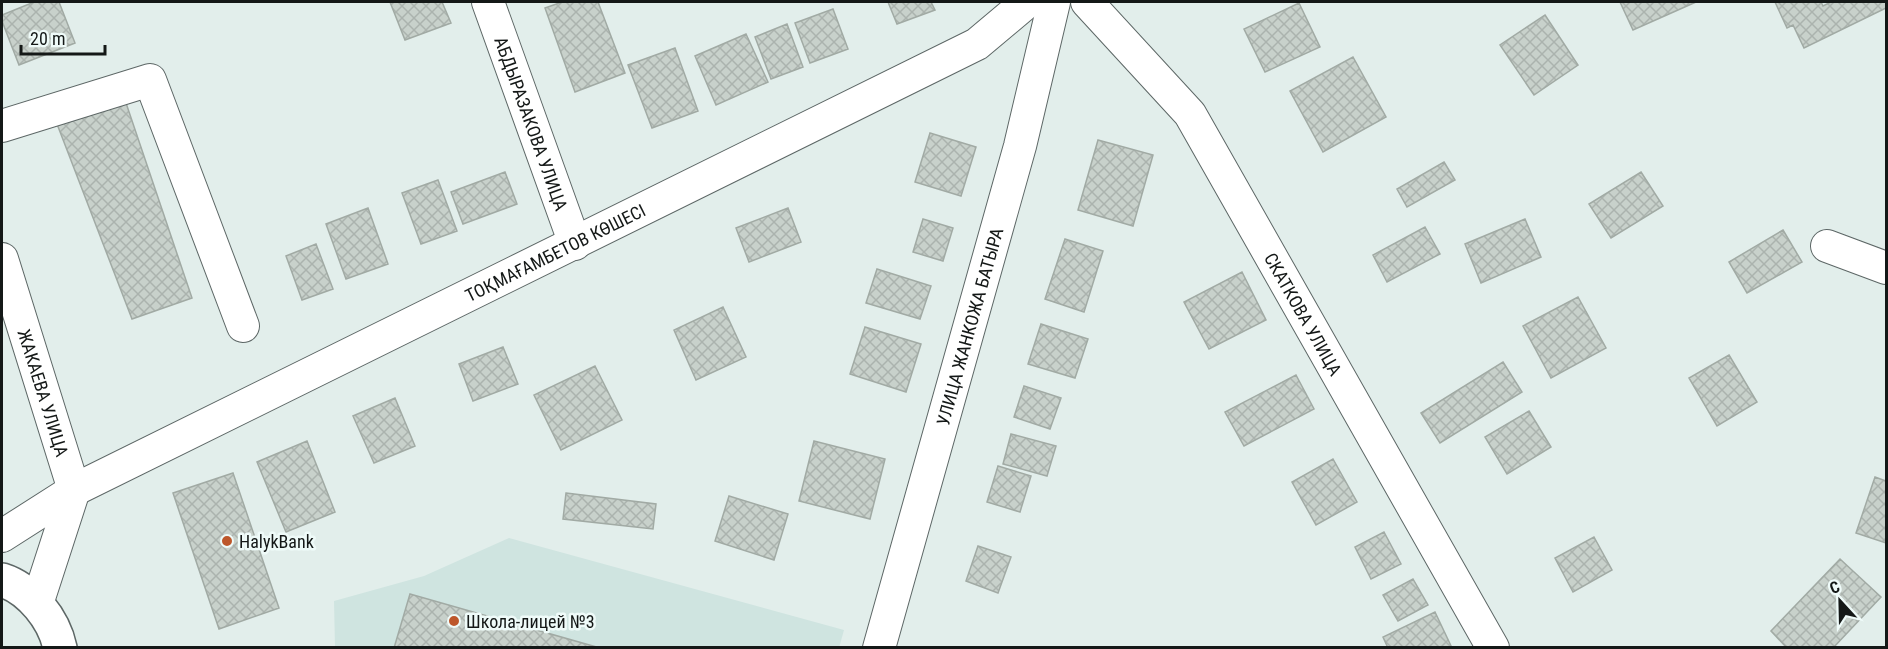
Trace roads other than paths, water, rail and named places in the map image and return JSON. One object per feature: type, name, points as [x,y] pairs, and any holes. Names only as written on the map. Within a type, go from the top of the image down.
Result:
[{"type":"main road","points":[[2,580],[10,583],[75,648]]},
{"type":"street","name":"АБДЫРАЗАКОВА УЛИЦА","points":[[488,2],[575,244]]},
{"type":"street","name":"ТОҚМАҒАМБЕТОВ КӨШЕСІ","points":[[2,536],[74,490],[977,44],[1027,2]]},
{"type":"street","name":"УЛИЦА ЖАНКОЖА БАТЫРА","points":[[879,648],[1020,146],[1054,2]]},
{"type":"street","name":"СКАТКОВА УЛИЦА","points":[[1087,2],[1190,114],[1493,648]]},
{"type":"street","points":[[2,126],[150,80],[243,326]]},
{"type":"street","points":[[1827,246],[1887,268]]},
{"type":"street","name":"ЖАКАЕВА УЛИЦА","points":[[2,259],[74,490]]},
{"type":"street","points":[[49,623],[74,490]]},
{"type":"place","name":"HalykBank","points":[[227,541]]},
{"type":"place","name":"Школа-лицей №3","points":[[454,621]]}]
